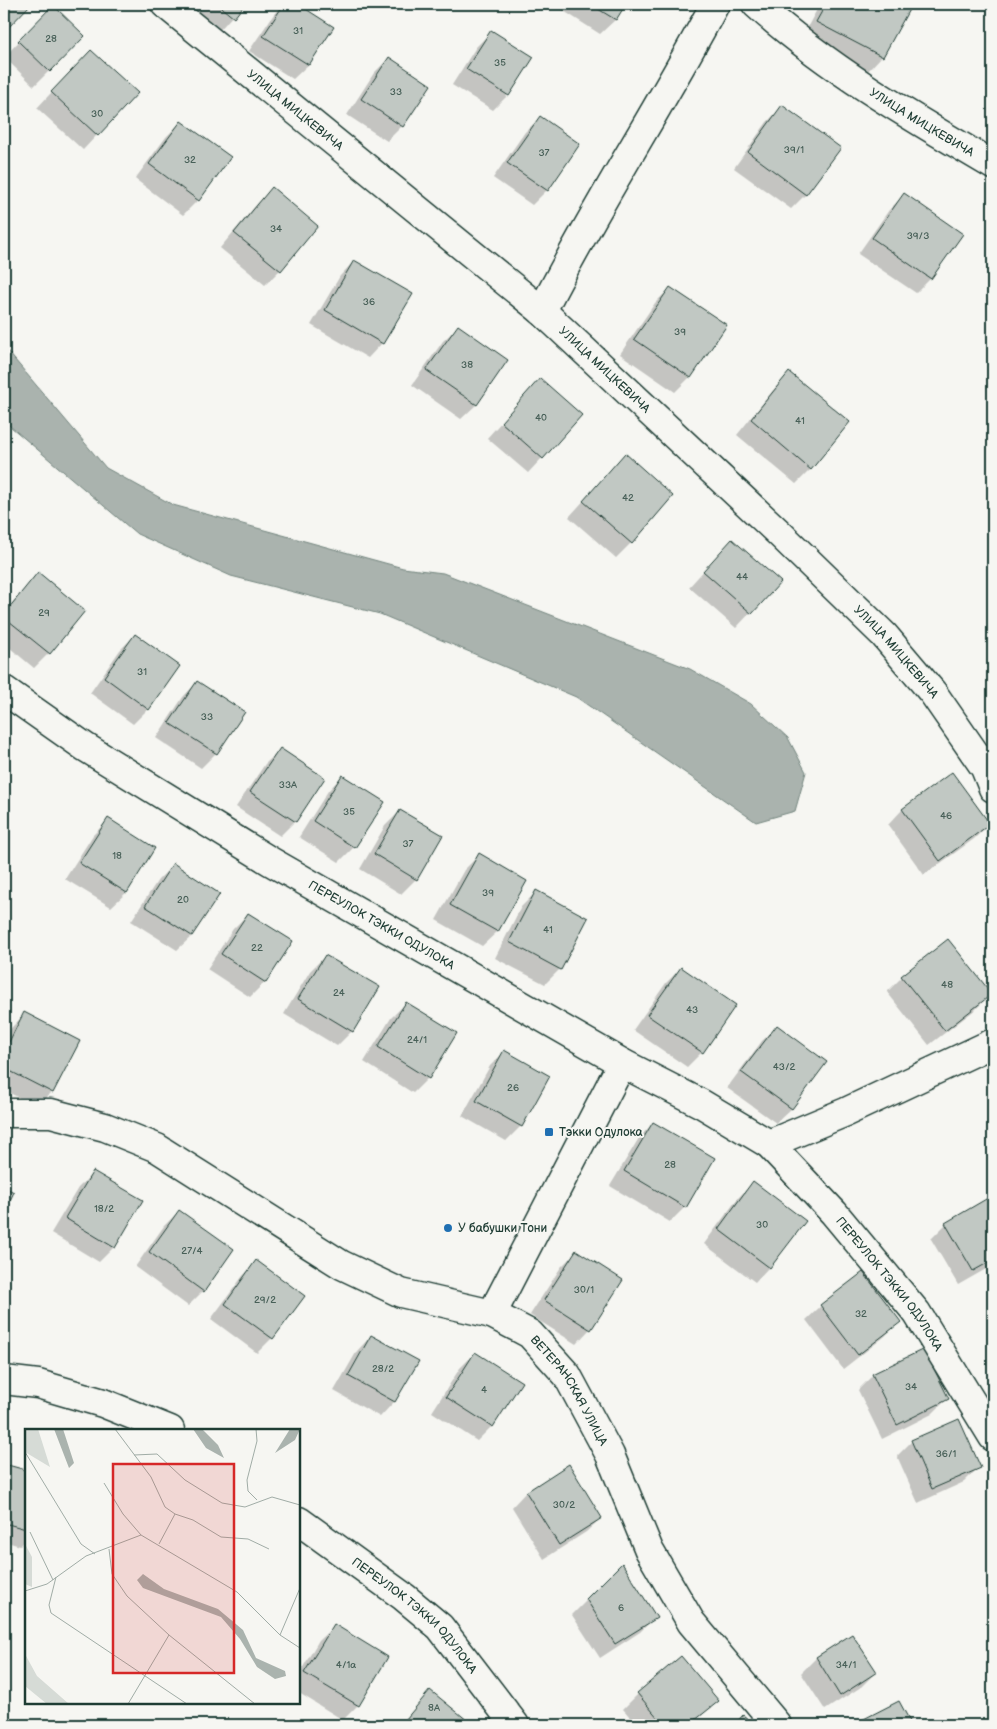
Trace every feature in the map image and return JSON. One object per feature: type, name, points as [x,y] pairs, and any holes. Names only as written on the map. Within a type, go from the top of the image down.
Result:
[{"type":"street","name":"УЛИЦА МИЦКЕВИЧА","points":[[165,4],[542,311],[779,534],[884,635],[933,693],[985,768],[993,788]]},
{"type":"street","points":[[542,311],[566,263],[684,62],[715,4]]},
{"type":"street","name":"УЛИЦА МИЦКЕВИЧА","points":[[756,4],[785,30],[898,109],[993,165]]},
{"type":"street","name":"ПЕРЕУЛОК ТЭККИ ОДУЛОКА","points":[[4,690],[84,746],[270,861],[622,1063],[702,1104],[769,1144],[834,1213],[917,1313],[993,1438]]},
{"type":"street","points":[[769,1144],[846,1112],[993,1043]]},
{"type":"street","points":[[4,1113],[51,1114],[105,1127],[157,1148],[342,1265],[400,1293],[492,1314],[622,1063]]},
{"type":"street","name":"ВЕТЕРАНСКАЯ УЛИЦА","points":[[492,1314],[530,1334],[567,1375],[610,1454],[649,1550],[691,1622],[777,1725]]},
{"type":"street","points":[[4,1380],[38,1384],[103,1403],[168,1429]]},
{"type":"street","name":"ПЕРЕУЛОК ТЭККИ ОДУЛОКА","points":[[300,1522],[404,1597],[440,1627],[515,1725]]},
{"type":"shaded area","points":[[4,347],[106,468],[173,505],[403,568],[443,573],[690,669],[751,704],[788,738],[806,772],[795,811],[756,822],[576,697],[380,614],[231,576],[137,534],[4,421]]},
{"type":"building","points":[[4,4],[31,4],[6,30],[4,29]]},
{"type":"building","points":[[217,4],[245,4],[234,18]]},
{"type":"building","points":[[284,4],[298,4],[334,27],[309,65],[263,36]]},
{"type":"building","points":[[590,4],[626,4],[616,20]]},
{"type":"building","points":[[826,4],[912,4],[883,57],[816,22]]},
{"type":"building","points":[[53,5],[85,36],[50,72],[18,41]]},
{"type":"building","points":[[491,30],[534,57],[509,96],[466,69]]},
{"type":"building","points":[[91,50],[138,93],[98,136],[51,92]]},
{"type":"building","points":[[389,57],[431,85],[403,127],[361,99]]},
{"type":"building","points":[[782,105],[841,148],[806,195],[748,152]]},
{"type":"building","points":[[540,116],[580,144],[548,191],[507,163]]},
{"type":"building","points":[[181,121],[231,157],[199,201],[149,164]]},
{"type":"building","points":[[272,187],[318,226],[281,271],[234,233]]},
{"type":"building","points":[[904,193],[963,234],[931,279],[872,238]]},
{"type":"building","points":[[354,260],[413,294],[383,344],[325,310]]},
{"type":"building","points":[[670,287],[727,325],[691,378],[634,339]]},
{"type":"building","points":[[458,325],[508,360],[477,405],[426,370]]},
{"type":"building","points":[[789,372],[850,422],[811,470],[751,419]]},
{"type":"building","points":[[540,378],[582,415],[543,459],[501,422]]},
{"type":"building","points":[[625,453],[673,496],[632,544],[583,501]]},
{"type":"building","points":[[732,539],[781,582],[752,614],[703,571]]},
{"type":"building","points":[[38,572],[85,611],[50,654],[4,617],[4,614]]},
{"type":"building","points":[[135,634],[180,666],[149,710],[104,677]]},
{"type":"building","points":[[197,681],[245,712],[217,754],[169,723]]},
{"type":"building","points":[[280,748],[325,778],[296,822],[250,792]]},
{"type":"building","points":[[952,772],[990,824],[940,861],[902,809]]},
{"type":"building","points":[[342,775],[385,802],[355,848],[313,821]]},
{"type":"building","points":[[400,810],[443,835],[417,880],[374,854]]},
{"type":"building","points":[[108,818],[155,848],[127,893],[79,863]]},
{"type":"building","points":[[479,853],[527,881],[498,932],[450,905]]},
{"type":"building","points":[[173,863],[220,894],[192,936],[145,906]]},
{"type":"building","points":[[536,890],[588,918],[561,970],[509,942]]},
{"type":"building","points":[[248,913],[293,941],[266,983],[221,954]]},
{"type":"building","points":[[948,939],[992,994],[945,1031],[901,976]]},
{"type":"building","points":[[325,955],[380,987],[353,1032],[298,999]]},
{"type":"building","points":[[681,967],[736,1005],[703,1053],[647,1015]]},
{"type":"building","points":[[406,1002],[457,1033],[429,1079],[378,1047]]},
{"type":"building","points":[[24,1012],[80,1041],[53,1093],[4,1068],[4,1052]]},
{"type":"building","points":[[777,1025],[827,1062],[792,1109],[741,1072]]},
{"type":"building","points":[[504,1050],[550,1076],[522,1127],[476,1101]]},
{"type":"building","points":[[653,1122],[715,1158],[686,1208],[624,1171]]},
{"type":"building","points":[[93,1171],[143,1200],[115,1248],[65,1218]]},
{"type":"building","points":[[753,1181],[806,1221],[770,1268],[718,1229]]},
{"type":"building","points":[[4,1187],[14,1192],[4,1213]]},
{"type":"building","points":[[993,1195],[993,1260],[973,1271],[945,1223]]},
{"type":"building","points":[[179,1210],[234,1249],[204,1292],[149,1252]]},
{"type":"building","points":[[576,1250],[623,1280],[591,1330],[544,1300]]},
{"type":"building","points":[[256,1260],[305,1296],[273,1339],[225,1304]]},
{"type":"building","points":[[863,1272],[901,1322],[858,1355],[820,1305]]},
{"type":"building","points":[[371,1335],[419,1361],[395,1402],[348,1376]]},
{"type":"building","points":[[924,1349],[949,1399],[897,1425],[872,1374]]},
{"type":"building","points":[[475,1352],[522,1382],[493,1427],[446,1397]]},
{"type":"building","points":[[959,1419],[981,1468],[932,1489],[911,1440]]},
{"type":"building","points":[[4,1464],[25,1470],[25,1529],[4,1523]]},
{"type":"building","points":[[569,1464],[602,1518],[559,1545],[526,1492]]},
{"type":"building","points":[[622,1563],[657,1618],[615,1644],[586,1599]]},
{"type":"building","points":[[334,1624],[388,1657],[359,1706],[304,1673]]},
{"type":"building","points":[[852,1634],[877,1672],[840,1696],[816,1657]]},
{"type":"building","points":[[681,1656],[719,1701],[689,1725],[664,1725],[637,1693]]},
{"type":"building","points":[[430,1690],[473,1725],[401,1725]]},
{"type":"building","points":[[899,1701],[912,1725],[854,1724]]},
{"type":"building","points":[[743,1715],[755,1725],[734,1725]]},
{"type":"place","name":"Тэкки Одулока","points":[[549,1132]]},
{"type":"place","name":"У бабушки Тони","points":[[448,1228]]}]
